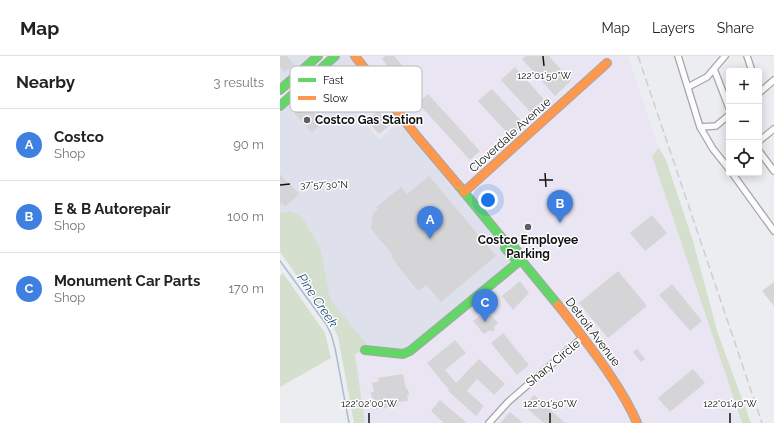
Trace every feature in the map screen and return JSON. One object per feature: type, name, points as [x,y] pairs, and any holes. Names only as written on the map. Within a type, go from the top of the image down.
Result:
[{"type":"street","points":[[306,66],[318,56]]},
{"type":"street","points":[[324,66],[335,56]]},
{"type":"street","name":"Detroit Avenue","points":[[354,56],[362,66]]},
{"type":"street","points":[[678,56],[700,128],[712,149],[726,166]]},
{"type":"street","points":[[688,87],[707,77],[725,56]]},
{"type":"street","points":[[747,56],[751,68]]},
{"type":"street","name":"Cloverdale Avenue","points":[[464,192],[607,63]]},
{"type":"street","points":[[714,69],[727,104]]},
{"type":"street","points":[[281,86],[290,79]]},
{"type":"street","points":[[762,90],[774,80]]},
{"type":"street","points":[[280,106],[290,97]]},
{"type":"street","name":"Detroit Avenue","points":[[398,112],[506,243],[505,248],[515,259],[520,260],[551,296],[598,356],[631,407],[637,423]]},
{"type":"street","points":[[700,128],[716,126],[726,118]]},
{"type":"street","points":[[760,140],[774,129]]},
{"type":"street","points":[[762,155],[774,171]]},
{"type":"street","points":[[734,176],[774,231]]},
{"type":"street","points":[[364,350],[403,354],[410,352],[520,260]]},
{"type":"street","name":"Shary Circle","points":[[489,423],[508,402],[583,337]]},
{"type":"shaded area","points":[[280,56],[318,56],[307,66],[290,66],[290,81],[280,90]]},
{"type":"shaded area","points":[[335,56],[355,56],[363,66],[324,66]]},
{"type":"shaded area","points":[[355,56],[628,56],[659,148],[652,157],[742,423],[365,423],[355,354],[365,350],[403,354],[520,260],[403,119],[379,139],[355,112],[422,112],[422,66],[362,66]]},
{"type":"shaded area","points":[[290,96],[290,112],[355,112],[379,139],[403,119],[521,260],[410,351],[365,350],[366,343],[329,299],[321,249],[291,211],[280,213],[280,105]]},
{"type":"green space","points":[[659,148],[666,160],[693,241],[718,334],[751,423],[742,423],[652,156]]},
{"type":"green space","points":[[291,211],[302,217],[321,249],[330,299],[366,343],[365,350],[355,354],[365,423],[354,423],[338,337],[334,328],[280,252],[280,213]]},
{"type":"green space","points":[[283,273],[325,333],[331,358],[280,387],[280,276]]},
{"type":"building","points":[[280,56],[287,56],[294,65],[290,66],[290,68],[284,72],[280,66]]},
{"type":"building","points":[[385,56],[394,56],[403,66],[388,66],[382,59]]},
{"type":"building","points":[[526,56],[549,56],[571,81],[555,96],[522,59]]},
{"type":"building","points":[[515,67],[548,104],[534,116],[501,80]]},
{"type":"building","points":[[492,89],[525,125],[511,137],[478,101]]},
{"type":"building","points":[[428,94],[480,151],[470,160],[422,107],[422,99]]},
{"type":"building","points":[[314,112],[323,122],[312,133],[294,113]]},
{"type":"building","points":[[379,112],[390,125],[379,134],[367,121]]},
{"type":"building","points":[[280,174],[299,194],[285,207],[282,203],[280,205]]},
{"type":"building","points":[[429,176],[496,256],[441,302],[426,285],[418,291],[391,257],[393,255],[371,229],[373,213],[378,209],[376,207],[401,187],[407,194]]},
{"type":"building","points":[[652,215],[667,233],[645,251],[630,233]]},
{"type":"building","points":[[618,271],[647,306],[608,338],[579,303]]},
{"type":"building","points":[[520,281],[529,293],[513,310],[502,296]]},
{"type":"building","points":[[774,282],[774,306],[762,291]]},
{"type":"building","points":[[672,284],[702,321],[690,331],[659,295]]},
{"type":"building","points":[[487,310],[498,323],[492,332],[490,330],[484,334],[473,321]]},
{"type":"building","points":[[503,333],[529,365],[517,375],[491,343]]},
{"type":"building","points":[[455,340],[466,353],[445,370],[456,383],[479,359],[505,384],[494,395],[477,379],[467,391],[484,406],[476,416],[448,391],[449,390],[427,363]]},
{"type":"building","points":[[637,349],[645,359],[641,362],[633,352]]},
{"type":"building","points":[[693,369],[705,383],[670,412],[658,398]]},
{"type":"building","points":[[403,374],[406,389],[408,389],[408,401],[398,402],[398,406],[376,409],[371,392],[374,392],[372,383],[379,381],[378,378]]},
{"type":"building","points":[[534,395],[565,423],[544,423],[524,406]]},
{"type":"building","points":[[440,400],[467,423],[444,423],[431,411]]},
{"type":"building","points":[[510,412],[523,423],[500,423]]},
{"type":"waterway","name":"Pine Creek","points":[[280,261],[326,324],[331,334],[349,423]]},
{"type":"railway","points":[[638,56],[762,423]]},
{"type":"traffic: fast","points":[[307,66],[318,56]]},
{"type":"traffic: fast","points":[[324,66],[335,56]]},
{"type":"traffic: fast","points":[[280,90],[290,81]]},
{"type":"traffic: fast","points":[[280,106],[290,97]]},
{"type":"traffic: fast","points":[[459,186],[506,243],[516,249],[521,260],[515,259],[505,248],[506,243]]},
{"type":"traffic: fast","points":[[365,350],[403,354],[410,351],[521,260],[558,305]]},
{"type":"traffic: slow","points":[[355,56],[363,66]]},
{"type":"traffic: slow","points":[[464,192],[607,63]]},
{"type":"traffic: slow","points":[[398,112],[459,186]]},
{"type":"traffic: slow","points":[[558,305],[610,375],[625,398],[637,423]]},
{"type":"place","name":"Costco Gas Station","points":[[307,120]]},
{"type":"place","name":"E & B Autorepair","points":[[560,223]]},
{"type":"place","name":"Costco Employee Parking","points":[[528,227]]},
{"type":"place","name":"Costco","points":[[430,239]]},
{"type":"place","name":"Monument Car Parts","points":[[485,322]]}]
